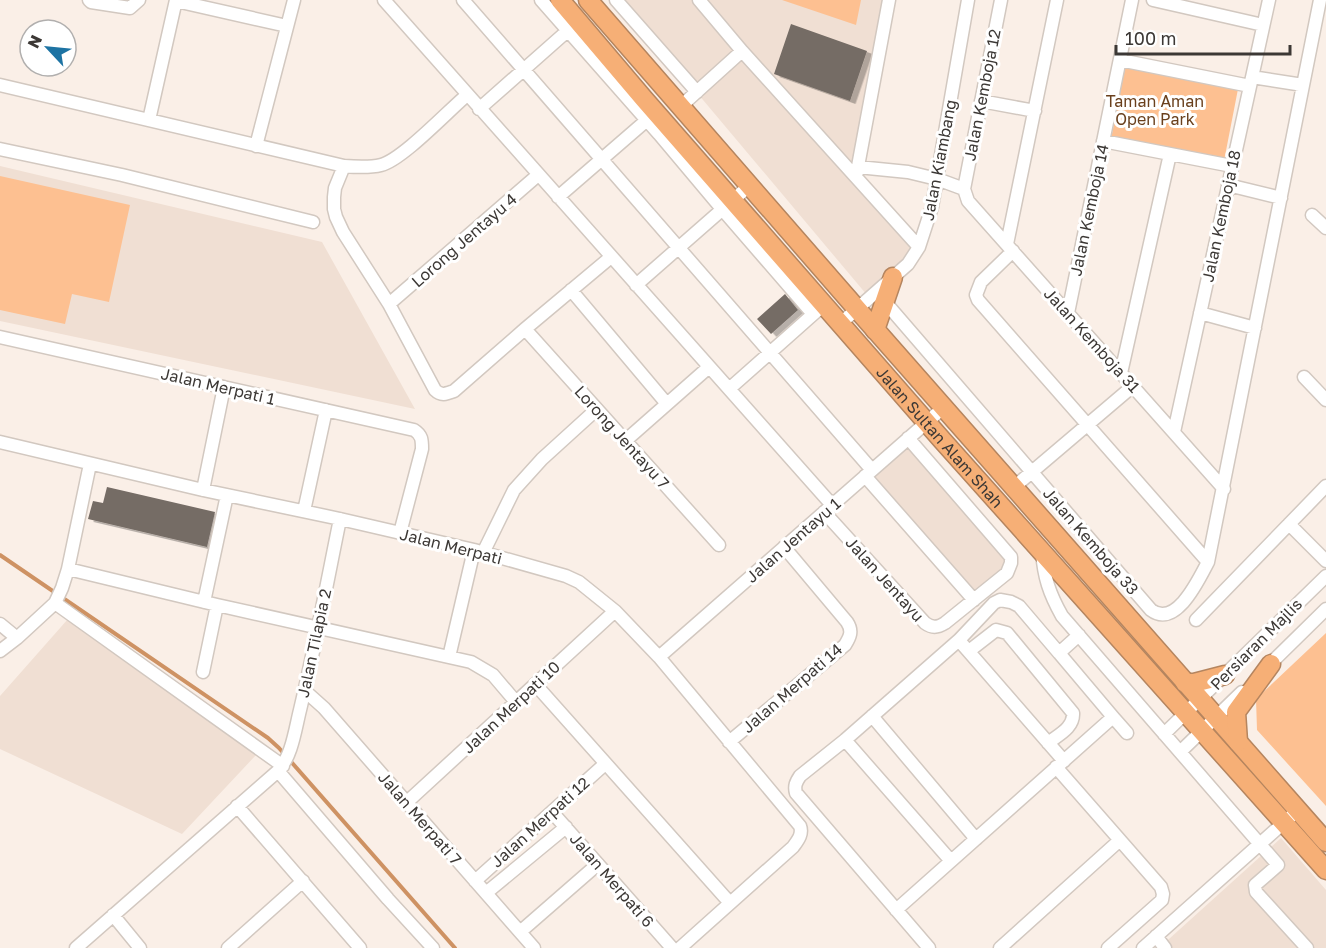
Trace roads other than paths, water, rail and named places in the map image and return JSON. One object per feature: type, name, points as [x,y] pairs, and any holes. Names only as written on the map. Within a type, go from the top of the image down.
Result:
[{"type":"highway","name":"Jalan Sultan Alam Shah","points":[[560,0],[573,26],[644,99],[727,205],[819,309],[841,323],[927,422],[996,520],[1042,552],[1326,870]]},
{"type":"highway","name":"Jalan Sultan Alam Shah","points":[[588,0],[943,408],[1326,842]]},
{"type":"highway","points":[[875,330],[893,277]]},
{"type":"highway","points":[[1238,742],[1236,712],[1271,664]]},
{"type":"highway","points":[[1185,682],[1194,683],[1225,675]]},
{"type":"street","points":[[89,0],[130,8],[139,0]]},
{"type":"street","points":[[149,120],[176,0],[287,26]]},
{"type":"street","points":[[256,146],[294,0]]},
{"type":"street","name":"Jalan Jentayu","points":[[384,0],[466,95],[729,388],[925,623],[934,627],[941,626],[1007,573],[1011,557],[996,520]]},
{"type":"street","points":[[463,0],[769,353],[974,600]]},
{"type":"street","points":[[540,0],[573,26],[647,120],[727,205]]},
{"type":"street","points":[[616,0],[697,92]]},
{"type":"street","points":[[699,0],[742,51],[857,172],[919,247]]},
{"type":"street","points":[[857,172],[890,0]]},
{"type":"street","name":"Jalan Kiambang","points":[[841,323],[908,264],[919,247],[932,207],[967,0]]},
{"type":"street","name":"Jalan Kemboja 12","points":[[964,189],[1001,0]]},
{"type":"street","points":[[1057,0],[1010,248],[981,282],[976,295],[1209,562]]},
{"type":"street","name":"Jalan Kemboja 14","points":[[1068,313],[1132,0]]},
{"type":"street","points":[[1153,0],[1263,25]]},
{"type":"street","name":"Jalan Kemboja 18","points":[[1173,432],[1269,0]]},
{"type":"street","points":[[1209,562],[1320,0]]},
{"type":"street","points":[[479,109],[573,26]]},
{"type":"street","points":[[680,107],[742,51]]},
{"type":"street","points":[[1120,60],[1251,81],[1303,85]]},
{"type":"street","points":[[0,85],[344,166],[369,167],[391,161],[406,150],[466,95]]},
{"type":"street","points":[[981,101],[1035,111]]},
{"type":"street","points":[[558,197],[647,120]]},
{"type":"street","points":[[1103,141],[1232,166]]},
{"type":"street","points":[[0,148],[313,222]]},
{"type":"street","points":[[1121,373],[1170,154]]},
{"type":"street","points":[[344,166],[335,188],[336,217],[343,232],[389,304],[438,393],[445,395],[454,391],[611,257]]},
{"type":"street","points":[[857,172],[908,172],[964,189]]},
{"type":"street","name":"Lorong Jentayu 4","points":[[389,304],[538,175]]},
{"type":"street","points":[[1228,185],[1281,198]]},
{"type":"street","points":[[636,285],[749,186]]},
{"type":"street","name":"Jalan Kemboja 31","points":[[964,189],[968,201],[1224,489]]},
{"type":"street","points":[[1312,215],[1326,228]]},
{"type":"street","points":[[571,290],[667,404]]},
{"type":"street","name":"Jalan Kemboja 33","points":[[885,302],[1151,610],[1160,615],[1166,615],[1174,610],[1190,596],[1209,562]]},
{"type":"street","points":[[729,388],[819,309]]},
{"type":"street","points":[[1200,313],[1256,328]]},
{"type":"street","name":"Lorong Jentayu 7","points":[[525,329],[719,545]]},
{"type":"street","name":"Jalan Merpati 1","points":[[0,337],[414,430],[422,437],[422,449],[400,533]]},
{"type":"street","points":[[625,441],[709,366]]},
{"type":"street","points":[[1304,377],[1326,400]]},
{"type":"street","points":[[1014,488],[1132,386]]},
{"type":"street","points":[[203,490],[224,387]]},
{"type":"street","name":"Jalan Jentayu 1","points":[[659,657],[943,408]]},
{"type":"street","points":[[449,657],[479,552],[514,490],[542,459],[597,409]]},
{"type":"street","points":[[304,511],[326,410]]},
{"type":"street","points":[[908,438],[996,520]]},
{"type":"street","name":"Jalan Merpati","points":[[0,442],[479,552],[566,576],[579,582],[615,611],[659,657],[802,830],[794,847],[730,903]]},
{"type":"street","points":[[0,651],[55,603],[69,569],[90,464]]},
{"type":"street","points":[[1196,620],[1326,486]]},
{"type":"street","points":[[204,602],[227,495]]},
{"type":"street","name":"Jalan Tilapia 2","points":[[281,768],[291,746],[340,519]]},
{"type":"street","points":[[1289,524],[1326,561]]},
{"type":"street","name":"Jalan Merpati 14","points":[[729,742],[844,645],[850,637],[851,632],[847,622],[784,547]]},
{"type":"street","points":[[1042,552],[1049,591],[1062,616],[1278,865],[1255,885],[1256,892],[1307,948]]},
{"type":"street","points":[[69,569],[471,662],[493,675],[516,702]]},
{"type":"street","name":"Persiaran Majlis","points":[[1164,734],[1326,576]]},
{"type":"street","points":[[929,948],[796,793],[795,788],[800,776],[845,740],[959,640],[994,603],[1000,600],[1019,606],[1127,733]]},
{"type":"street","points":[[55,603],[281,768],[388,899],[433,948]]},
{"type":"street","points":[[202,672],[217,605]]},
{"type":"street","name":"Persiaran Majlis","points":[[1180,752],[1326,609]]},
{"type":"street","name":"Jalan Merpati 10","points":[[406,803],[615,611]]},
{"type":"street","points":[[0,624],[16,638]]},
{"type":"street","points":[[969,651],[996,630],[1007,633],[1073,713],[1070,726],[1048,742]]},
{"type":"street","points":[[1059,653],[1079,635]]},
{"type":"street","points":[[959,640],[1048,742],[1060,764],[1120,840],[1161,887],[1162,900],[1108,948]]},
{"type":"street","points":[[535,684],[730,903],[680,948]]},
{"type":"street","name":"Jalan Merpati 7","points":[[304,691],[324,708],[534,948]]},
{"type":"street","points":[[872,716],[976,838]]},
{"type":"street","points":[[896,910],[1113,717]]},
{"type":"street","points":[[845,740],[951,861]]},
{"type":"street","name":"Jalan Merpati 12","points":[[475,881],[605,764]]},
{"type":"street","points":[[76,948],[281,768]]},
{"type":"street","points":[[237,806],[360,948]]},
{"type":"street","points":[[1143,948],[1298,810]]},
{"type":"street","name":"Jalan Merpati 6","points":[[552,812],[672,948]]},
{"type":"street","name":"Jalan Merpati 12","points":[[486,893],[566,827]]},
{"type":"street","points":[[1000,948],[1120,840]]},
{"type":"street","points":[[520,932],[598,864]]},
{"type":"street","points":[[228,948],[303,881]]},
{"type":"street","points":[[112,915],[140,948]]},
{"type":"street","points":[[1156,936],[1165,948]]},
{"type":"waterway","points":[[0,555],[268,738],[455,948]]},
{"type":"park label","name":"Taman Aman Open Park","points":[[1155,110]]}]
